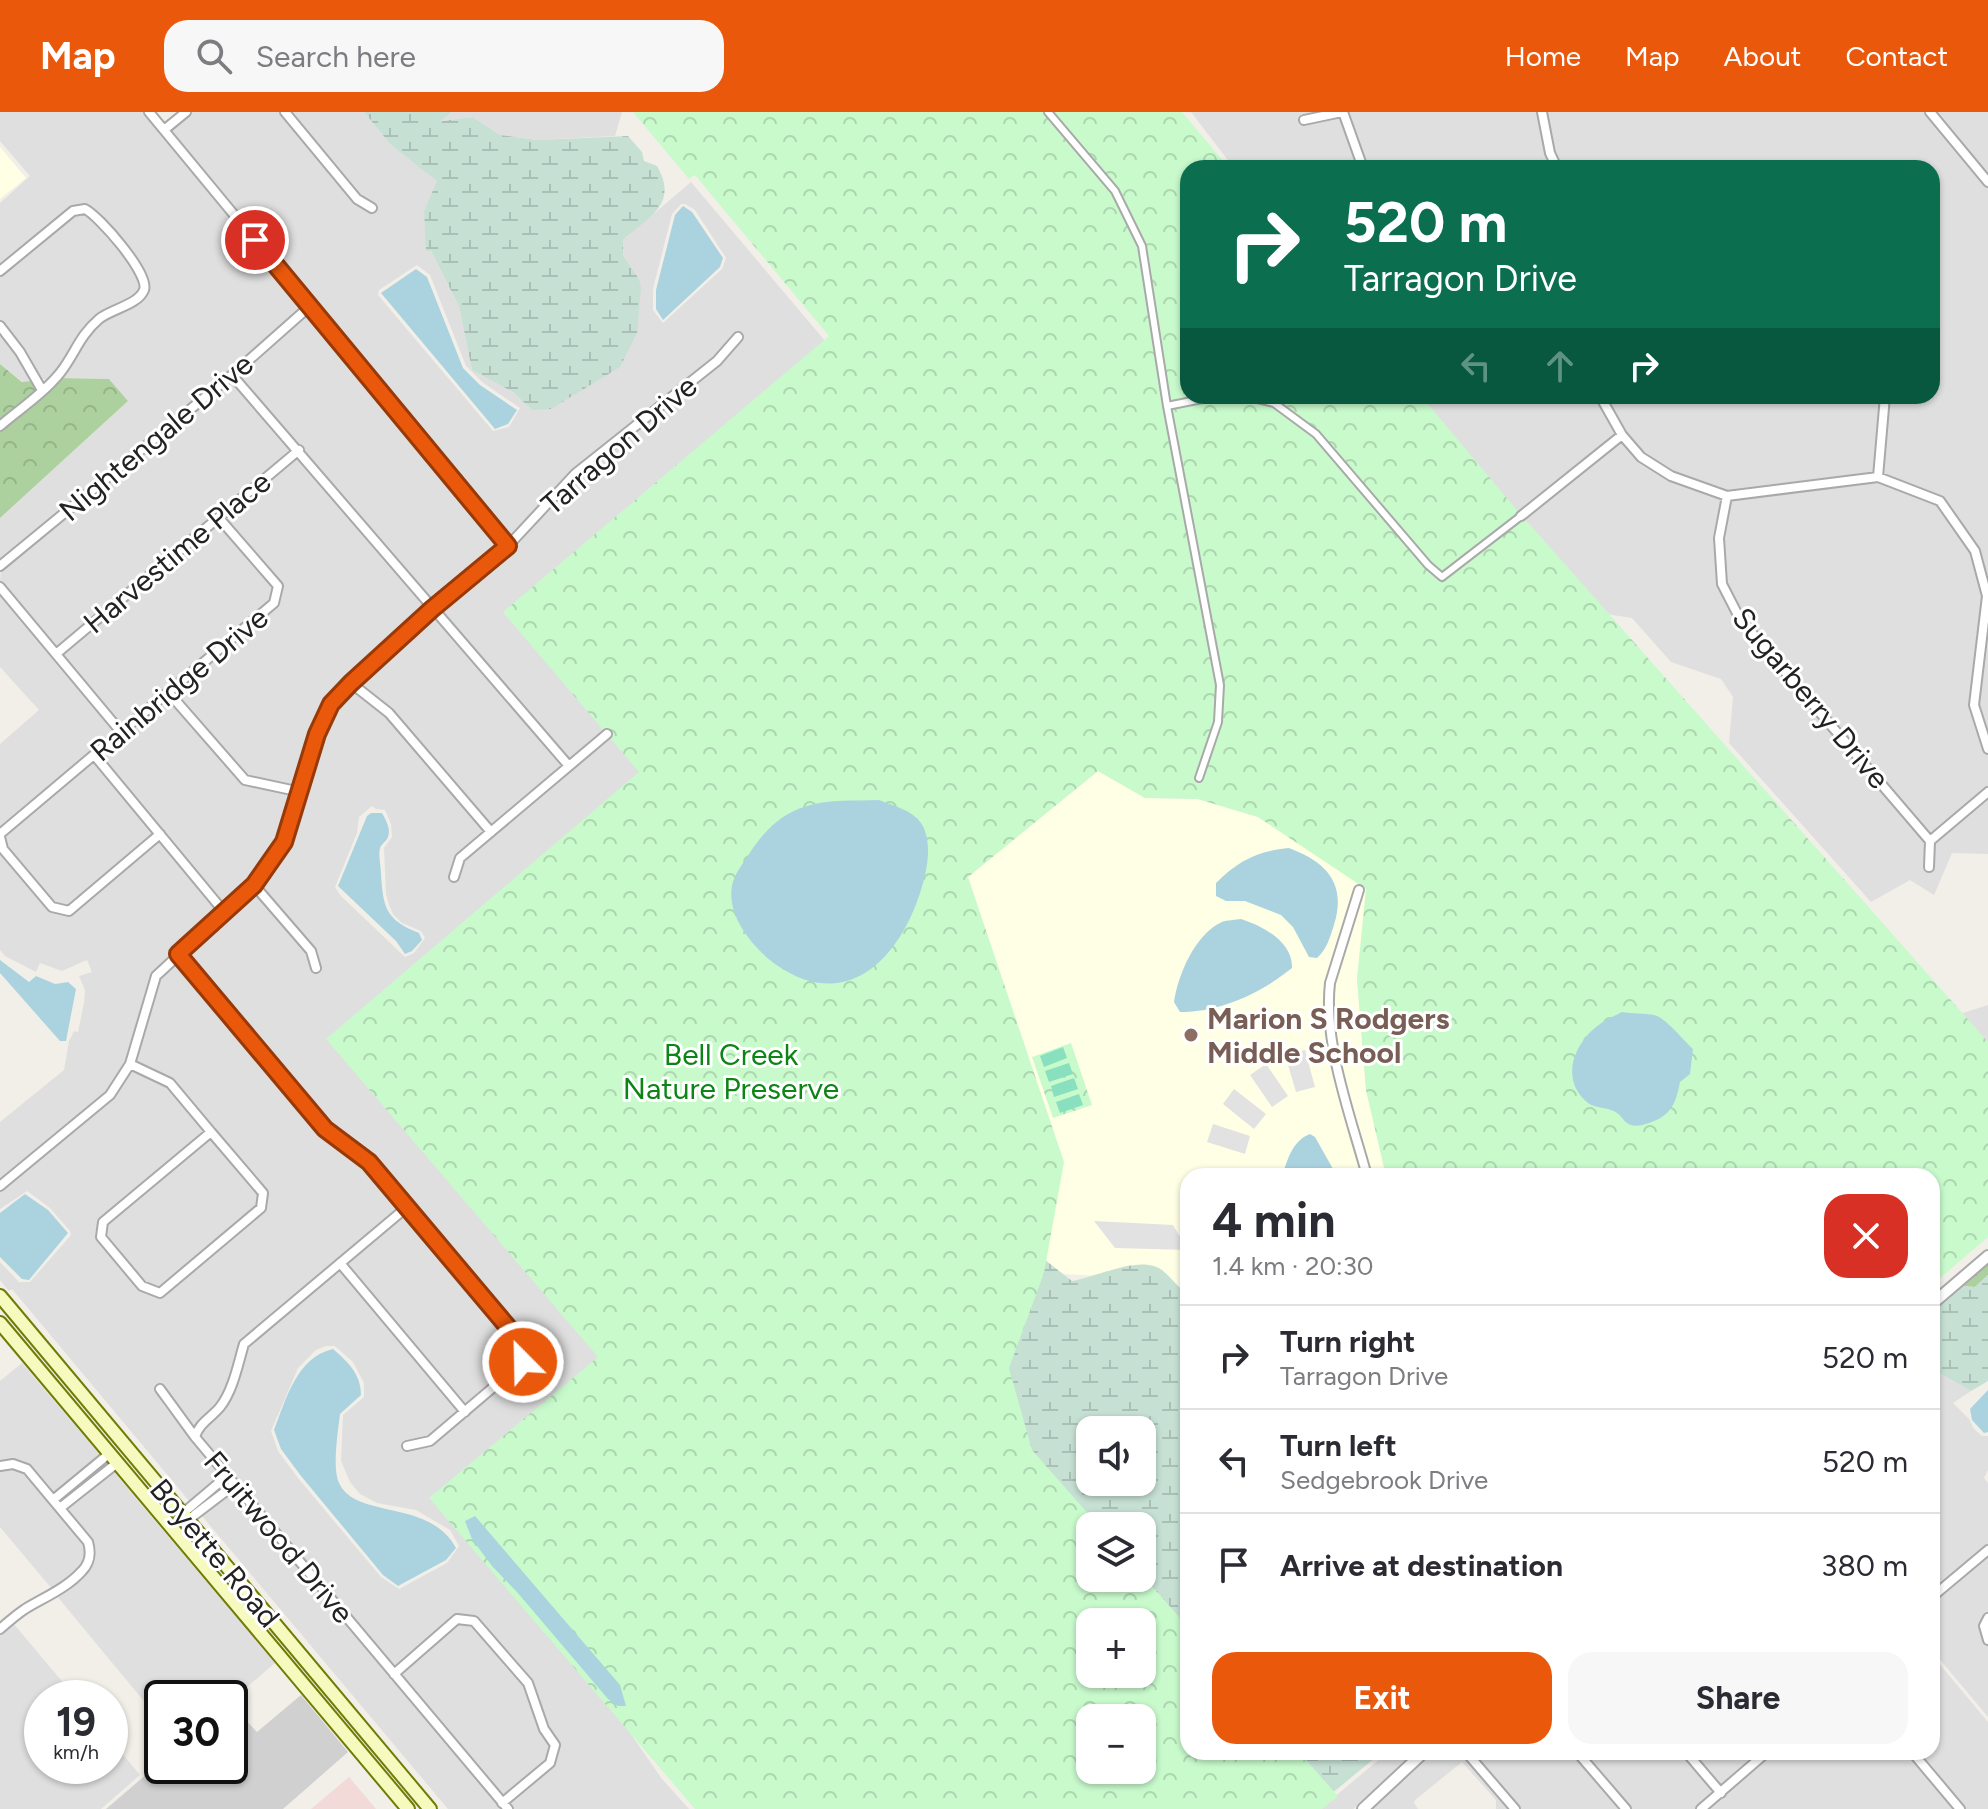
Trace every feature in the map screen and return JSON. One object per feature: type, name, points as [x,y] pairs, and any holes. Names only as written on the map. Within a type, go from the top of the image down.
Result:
[{"type":"main road","name":"Boyette Road","points":[[0,1296],[430,1809]]},
{"type":"main road","name":"Boyette Road","points":[[0,1323],[408,1809]]},
{"type":"street","points":[[149,112],[508,546]]},
{"type":"street","points":[[164,130],[186,112]]},
{"type":"street","points":[[285,112],[357,199],[372,208]]},
{"type":"street","points":[[1048,112],[1115,191],[1142,246],[1167,406],[1220,685],[1218,722],[1199,778]]},
{"type":"street","points":[[1304,120],[1343,112],[1360,160]]},
{"type":"street","points":[[1542,112],[1553,160]]},
{"type":"street","points":[[1930,112],[1988,182]]},
{"type":"street","points":[[0,271],[73,211],[85,209],[95,215],[145,279],[140,296],[104,315],[87,330],[63,368],[0,426]]},
{"type":"street","name":"Nightengale Drive","points":[[0,566],[232,375],[310,306]]},
{"type":"street","points":[[0,326],[20,352],[42,390]]},
{"type":"street","name":"Tarragon Drive","points":[[130,1064],[156,976],[254,885],[284,842],[317,734],[331,704],[432,609],[508,546],[575,474],[717,361],[738,337]]},
{"type":"street","points":[[232,375],[569,766]]},
{"type":"street","points":[[1167,406],[1180,403]]},
{"type":"street","points":[[1275,404],[1316,434],[1428,565],[1442,577],[1622,435]]},
{"type":"street","points":[[1605,404],[1622,435],[1641,457],[1671,476],[1727,496],[1878,477],[1940,501],[1975,551],[1987,596],[1974,705],[1988,749]]},
{"type":"street","points":[[1878,477],[1884,404]]},
{"type":"street","name":"Harvestime Place","points":[[56,654],[299,450]]},
{"type":"street","name":"Sugarberry Drive","points":[[1727,496],[1719,538],[1722,584],[1740,619],[1930,841]]},
{"type":"street","name":"Rainbridge Drive","points":[[160,834],[69,911],[52,907],[3,849],[0,836],[274,603],[278,586],[219,518]]},
{"type":"street","points":[[0,587],[121,732]]},
{"type":"street","points":[[351,683],[389,713],[491,832]]},
{"type":"street","points":[[169,693],[245,780],[301,792]]},
{"type":"street","points":[[454,877],[460,858],[607,734]]},
{"type":"street","points":[[95,756],[225,913]]},
{"type":"street","points":[[1929,867],[1930,841],[1988,792]]},
{"type":"street","points":[[254,885],[311,951],[316,968]]},
{"type":"street","points":[[1359,890],[1328,996],[1333,1047],[1365,1168]]},
{"type":"street","points":[[178,954],[325,1129],[369,1162],[523,1345],[523,1362],[430,1441],[407,1446]]},
{"type":"street","points":[[0,1186],[110,1095],[130,1064],[170,1083],[263,1193],[261,1208],[160,1293],[142,1286],[101,1237],[103,1222],[211,1132]]},
{"type":"street","name":"Fruitwood Drive","points":[[407,1207],[244,1344],[222,1405],[197,1430],[195,1437],[505,1806]]},
{"type":"street","points":[[1940,1297],[1988,1256]]},
{"type":"street","points":[[340,1263],[465,1412]]},
{"type":"street","points":[[160,1389],[195,1437]]},
{"type":"street","points":[[53,1500],[114,1458]]},
{"type":"street","points":[[60,1508],[114,1458]]},
{"type":"street","points":[[0,1466],[13,1464],[27,1469],[88,1542],[90,1557],[82,1572],[21,1611],[0,1629]]},
{"type":"street","points":[[185,1518],[227,1476]]},
{"type":"street","points":[[172,1528],[234,1485]]},
{"type":"street","points":[[1940,1590],[1988,1550]]},
{"type":"street","points":[[1988,1618],[1984,1626],[1988,1640]]},
{"type":"street","points":[[394,1674],[457,1619],[474,1621],[528,1683],[544,1729],[555,1745],[550,1763],[505,1806]]},
{"type":"street","points":[[1361,1809],[1415,1760]]},
{"type":"street","points":[[1473,1760],[1515,1809]]},
{"type":"street","points":[[1584,1760],[1626,1809]]},
{"type":"street","points":[[1693,1760],[1721,1793]]},
{"type":"street","points":[[1701,1809],[1758,1760]]},
{"type":"street","points":[[1919,1760],[1960,1809]]},
{"type":"shaded area","points":[[0,112],[144,112],[305,306],[0,562],[0,518],[128,401],[109,379],[60,378],[82,340],[106,318],[147,292],[149,285],[140,263],[98,212],[85,205],[71,208],[0,266],[0,203],[30,176],[0,141]]},
{"type":"shaded area","points":[[192,112],[279,112],[353,202],[373,213],[377,206],[359,196],[290,112],[364,112],[391,145],[438,181],[424,211],[427,251],[431,251],[459,306],[472,370],[513,392],[532,410],[639,279],[623,255],[623,240],[691,182],[826,342],[642,762],[601,1357],[612,1707],[662,1779],[689,1809],[513,1809],[508,1803],[552,1766],[558,1743],[548,1727],[531,1680],[477,1618],[458,1616],[395,1669],[199,1436],[225,1407],[247,1346],[340,1268],[459,1411],[429,1437],[403,1443],[404,1450],[431,1444],[527,1362],[527,1345],[372,1159],[328,1126],[183,954],[253,890],[308,953],[313,973],[321,970],[314,948],[259,884],[288,842],[321,735],[335,706],[351,688],[386,716],[485,832],[457,855],[450,880],[457,881],[463,860],[569,761],[438,609],[577,477],[719,363],[743,336],[738,332],[715,358],[573,472],[509,540],[169,130]],"holes":[[[681,204],[695,210],[726,258],[722,269],[663,323],[653,310],[653,289],[672,214]],[[417,265],[430,275],[466,366],[482,382],[520,408],[509,427],[493,431],[378,295],[379,290]],[[372,806],[385,810],[391,824],[392,837],[384,848],[389,905],[402,923],[421,931],[425,938],[414,953],[405,957],[335,887],[357,833],[359,817]],[[335,1346],[353,1362],[364,1383],[364,1397],[343,1415],[341,1461],[350,1482],[360,1494],[377,1503],[416,1510],[450,1530],[459,1546],[447,1563],[399,1589],[381,1577],[298,1478],[278,1451],[271,1431],[298,1368],[316,1350]]]},
{"type":"shaded area","points":[[452,112],[622,112],[615,136],[538,140],[500,135],[473,117],[438,121]]},
{"type":"shaded area","points":[[1191,112],[1325,112],[1300,117],[1301,125],[1341,116],[1356,160],[1228,160]]},
{"type":"shaded area","points":[[1348,112],[1538,112],[1549,160],[1364,160]]},
{"type":"shaded area","points":[[1546,112],[1924,112],[1988,188],[1988,585],[1979,550],[1943,499],[1882,474],[1888,404],[1940,404],[1940,160],[1558,160]]},
{"type":"shaded area","points":[[1935,112],[1988,112],[1988,175]]},
{"type":"shaded area","points":[[0,147],[26,178],[0,199]]},
{"type":"shaded area","points":[[83,213],[92,218],[134,268],[141,280],[140,289],[84,327],[54,374],[49,379],[40,380],[24,349],[0,320],[0,276],[75,214]]},
{"type":"shaded area","points":[[309,311],[503,546],[433,603],[237,375]]},
{"type":"shaded area","points":[[0,332],[17,354],[31,381],[23,382],[0,364]]},
{"type":"shaded area","points":[[231,380],[293,450],[56,648],[0,581],[1,570]]},
{"type":"shaded area","points":[[1419,404],[1600,404],[1617,435],[1639,460],[1668,479],[1722,499],[1715,538],[1718,585],[1737,621],[1926,843],[1925,871],[1933,870],[1934,842],[1988,797],[1988,854],[1952,853],[1934,895],[1910,880],[1871,902],[1729,743],[1733,697],[1721,679],[1671,662],[1632,618],[1587,611]]},
{"type":"shaded area","points":[[1609,404],[1880,404],[1875,474],[1728,492],[1673,472],[1644,454],[1625,433]]},
{"type":"shaded area","points":[[298,456],[427,609],[350,678],[329,702],[298,787],[247,777],[175,693],[276,606],[281,583],[225,518]]},
{"type":"shaded area","points":[[1877,481],[1937,504],[1971,553],[1983,597],[1971,706],[1981,745],[1988,756],[1988,787],[1931,836],[1744,616],[1725,583],[1723,538],[1730,500]]},
{"type":"shaded area","points":[[218,523],[274,587],[271,602],[122,726],[61,654]]},
{"type":"shaded area","points":[[0,593],[116,732],[0,830],[0,744],[39,710],[0,667]]},
{"type":"shaded area","points":[[432,614],[563,766],[491,826],[392,710],[357,682]]},
{"type":"shaded area","points":[[1988,621],[1988,741],[1978,704]]},
{"type":"shaded area","points":[[169,698],[241,783],[296,795],[281,840],[251,882],[226,907],[100,756]]},
{"type":"shaded area","points":[[94,761],[155,834],[69,907],[54,903],[7,847],[4,836]]},
{"type":"shaded area","name":"Marion S Rodgers Middle School","points":[[1098,771],[1145,798],[1197,799],[1258,817],[1367,889],[1357,979],[1366,1090],[1384,1168],[1180,1168],[1180,1296],[1140,1278],[1044,1273],[968,877]]},
{"type":"shaded area","points":[[160,839],[220,913],[154,974],[126,1063],[107,1093],[0,1181],[0,1122],[64,1070],[69,1041],[74,1031],[78,1032],[84,1003],[85,990],[79,976],[92,972],[87,960],[62,971],[40,963],[36,972],[5,956],[0,950],[0,851],[49,909],[68,915]]},
{"type":"shaded area","points":[[177,960],[322,1131],[366,1165],[401,1207],[241,1342],[219,1403],[194,1429],[162,1384],[155,1388],[165,1407],[221,1476],[190,1502],[12,1289],[9,1291],[0,1280],[0,1262],[19,1282],[30,1282],[71,1235],[50,1208],[27,1191],[0,1209],[0,1191],[112,1098],[131,1069],[168,1086],[206,1131],[101,1219],[98,1237],[158,1297],[263,1211],[266,1191],[173,1081],[135,1062],[160,978]]},
{"type":"shaded area","points":[[1988,1005],[1988,1062],[1950,1017]]},
{"type":"shaded area","points":[[1305,1050],[1315,1087],[1296,1092],[1285,1055]]},
{"type":"shaded area","points":[[1266,1064],[1288,1096],[1272,1107],[1250,1075]]},
{"type":"shaded area","points":[[1234,1089],[1266,1114],[1254,1129],[1223,1104]]},
{"type":"shaded area","points":[[1213,1124],[1250,1136],[1245,1154],[1207,1142]]},
{"type":"shaded area","points":[[210,1137],[259,1195],[257,1207],[160,1289],[145,1282],[105,1236],[107,1223]]},
{"type":"shaded area","points":[[406,1212],[519,1347],[519,1361],[465,1406],[346,1263]]},
{"type":"shaded area","points":[[1094,1221],[1173,1225],[1180,1237],[1180,1250],[1115,1248]]},
{"type":"shaded area","points":[[22,1363],[101,1456],[54,1494],[30,1467],[14,1460],[0,1462],[0,1381]]},
{"type":"shaded area","points":[[1940,1374],[1971,1391],[1953,1403],[1974,1429],[1982,1436],[1988,1436],[1988,1470],[1984,1478],[1988,1483],[1988,1545],[1940,1585]]},
{"type":"shaded area","points":[[5,1468],[24,1472],[84,1544],[86,1557],[79,1569],[52,1589],[0,1527],[0,1470]]},
{"type":"shaded area","points":[[113,1471],[275,1663],[248,1686],[248,1680],[144,1680],[144,1701],[56,1595],[84,1574],[94,1557],[91,1539],[66,1508]]},
{"type":"shaded area","points":[[233,1490],[502,1809],[448,1809],[202,1516]]},
{"type":"shaded area","points":[[1988,1557],[1988,1717],[1940,1660],[1940,1597]]},
{"type":"shaded area","points":[[13,1623],[61,1680],[24,1680],[24,1784],[128,1784],[128,1761],[140,1775],[101,1809],[0,1809],[0,1634]]},
{"type":"shaded area","points":[[458,1623],[472,1625],[524,1685],[541,1730],[551,1746],[546,1761],[503,1797],[400,1674]]},
{"type":"shaded area","points":[[1940,1665],[1988,1722],[1988,1809],[1966,1809],[1924,1760],[1940,1760]]},
{"type":"shaded area","points":[[301,1695],[348,1752],[283,1809],[106,1809],[144,1776],[144,1784],[248,1784],[248,1722],[257,1732]]},
{"type":"shaded area","points":[[1378,1760],[1410,1760],[1353,1809],[1320,1809]]},
{"type":"shaded area","points":[[1421,1760],[1468,1760],[1509,1809],[1496,1809],[1496,1800],[1462,1762],[1415,1800],[1418,1809],[1368,1809]]},
{"type":"shaded area","points":[[1479,1760],[1579,1760],[1621,1809],[1520,1809]]},
{"type":"shaded area","points":[[1589,1760],[1688,1760],[1715,1792],[1696,1809],[1632,1809]]},
{"type":"shaded area","points":[[1699,1760],[1752,1760],[1721,1787]]},
{"type":"shaded area","points":[[1763,1760],[1913,1760],[1955,1809],[1707,1809]]},
{"type":"shaded area","points":[[349,1777],[376,1809],[311,1809]]},
{"type":"green space","points":[[364,112],[452,112],[440,121],[473,117],[500,135],[538,140],[628,136],[642,152],[644,161],[657,166],[665,190],[658,209],[623,240],[623,255],[639,279],[641,288],[637,333],[620,367],[551,409],[532,410],[513,392],[472,370],[459,306],[431,251],[426,251],[424,211],[437,181],[391,145]]},
{"type":"green space","name":"Bell Creek Nature Preserve","points":[[633,112],[1182,112],[1222,160],[1180,160],[1180,404],[1428,404],[1516,509],[1988,1042],[1988,1237],[1940,1278],[1940,1168],[1384,1168],[1366,1090],[1357,979],[1366,889],[1258,817],[1198,799],[1145,798],[1098,771],[968,877],[1064,1162],[1044,1273],[1009,1368],[1032,1450],[1087,1512],[1076,1512],[1076,1592],[1156,1591],[1180,1618],[1180,1760],[1306,1760],[1338,1796],[1322,1809],[695,1809],[429,1498],[598,1357],[326,1039],[639,772],[503,612],[829,336],[695,175],[689,179]]},
{"type":"green space","points":[[0,364],[22,382],[31,381],[37,390],[0,421]]},
{"type":"green space","points":[[60,378],[109,379],[128,401],[0,518],[0,431]]},
{"type":"green space","points":[[1071,1043],[1092,1105],[1053,1118],[1032,1057]]},
{"type":"green space","points":[[1063,1047],[1067,1058],[1044,1067],[1040,1056]]},
{"type":"green space","points":[[1069,1063],[1073,1074],[1049,1082],[1045,1071]]},
{"type":"green space","points":[[1074,1078],[1078,1089],[1054,1097],[1051,1086]]},
{"type":"green space","points":[[1079,1094],[1083,1105],[1060,1113],[1056,1102]]},
{"type":"green space","points":[[1040,1256],[1072,1281],[1145,1264],[1163,1271],[1180,1288],[1180,1760],[1372,1760],[1313,1809],[790,1809],[970,1434]]},
{"type":"green space","points":[[1988,1261],[1988,1275],[1975,1287],[1959,1286]]},
{"type":"green space","points":[[1988,1275],[1988,1381],[1971,1391],[1940,1374],[1940,1301],[1959,1286],[1975,1287]]},
{"type":"water","points":[[683,206],[692,212],[723,258],[720,267],[663,320],[656,309],[656,290],[675,215]]},
{"type":"water","points":[[416,269],[427,277],[463,368],[480,385],[517,410],[508,424],[495,429],[381,293]]},
{"type":"water","points":[[879,800],[913,815],[924,830],[928,845],[927,861],[914,909],[888,953],[870,970],[850,980],[827,984],[802,979],[775,964],[749,939],[733,906],[731,894],[734,878],[762,836],[790,813],[824,802]]},
{"type":"water","points":[[382,813],[389,834],[379,854],[385,904],[393,918],[419,933],[422,940],[405,954],[396,941],[338,886],[367,816]]},
{"type":"water","points":[[1289,848],[1323,867],[1338,897],[1334,925],[1326,947],[1317,958],[1309,957],[1293,927],[1281,915],[1245,901],[1226,901],[1216,896],[1216,883],[1241,863],[1258,855]]},
{"type":"water","points":[[1241,919],[1275,936],[1288,950],[1292,968],[1267,985],[1225,1005],[1180,1012],[1174,1002],[1176,991],[1196,945],[1222,922]]},
{"type":"water","points":[[0,960],[29,982],[36,976],[55,984],[68,982],[76,989],[66,1041],[60,1041],[0,973]]},
{"type":"water","points":[[1622,1012],[1658,1017],[1693,1049],[1690,1074],[1680,1082],[1671,1108],[1663,1117],[1640,1126],[1629,1124],[1614,1111],[1588,1103],[1579,1094],[1572,1073],[1573,1062],[1583,1041],[1602,1022]]},
{"type":"water","points":[[1310,1134],[1315,1137],[1332,1168],[1285,1168],[1295,1146]]},
{"type":"water","points":[[25,1194],[48,1210],[68,1233],[29,1280],[22,1279],[0,1257],[0,1213]]},
{"type":"water","points":[[333,1349],[356,1375],[361,1395],[340,1414],[336,1459],[339,1483],[348,1494],[361,1502],[429,1522],[444,1532],[456,1548],[446,1560],[398,1586],[383,1575],[301,1476],[281,1449],[274,1430],[288,1393],[302,1370],[310,1361]]},
{"type":"water","points":[[1988,1390],[1988,1432],[1984,1433],[1972,1420],[1970,1409]]},
{"type":"water","points":[[475,1516],[620,1685],[626,1706],[618,1706],[608,1699],[492,1566],[472,1539],[465,1521]]},
{"type":"place","name":"Marion S Rodgers Middle School","points":[[1191,1035]]},
{"type":"route","points":[[255,240],[508,546],[432,609],[331,704],[317,734],[284,842],[254,885],[178,954],[325,1129],[369,1162],[523,1345],[523,1362]]}]
